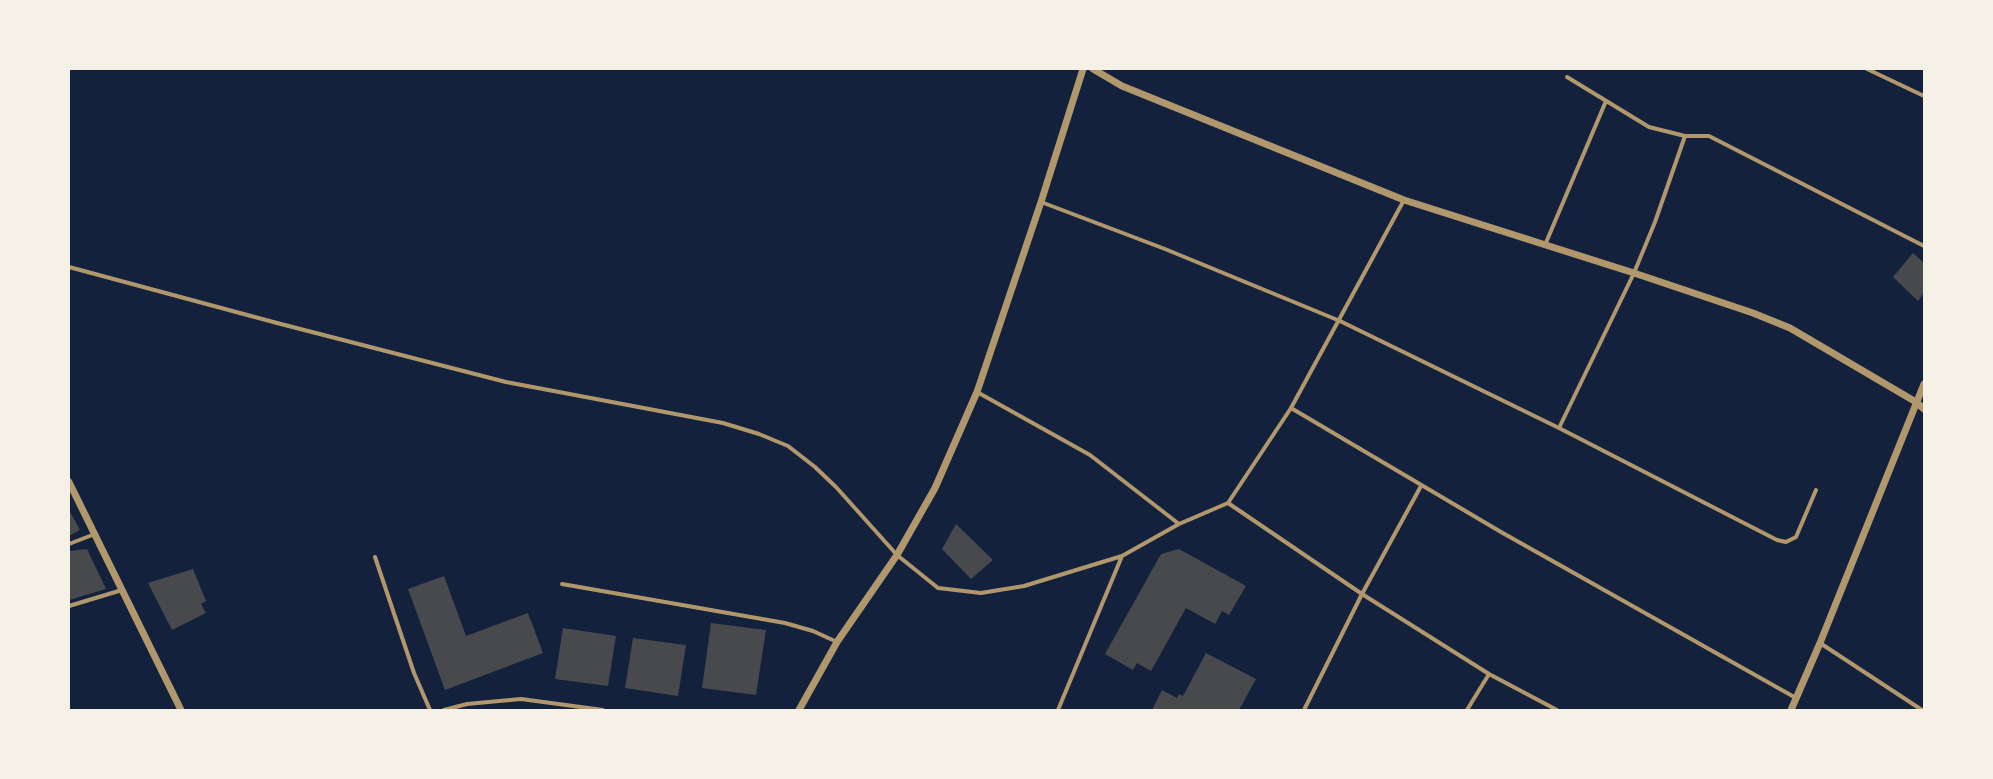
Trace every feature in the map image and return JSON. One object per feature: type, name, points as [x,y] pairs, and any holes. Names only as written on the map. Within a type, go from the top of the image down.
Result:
[{"type":"street","points":[[799,710],[837,642],[898,555],[935,488],[977,392],[1041,202],[1083,69]]},
{"type":"street","points":[[1093,69],[1122,86],[1404,200],[1754,313],[1790,328],[1916,402],[1924,409]]},
{"type":"street","points":[[1867,69],[1924,96]]},
{"type":"street","points":[[1566,78],[1649,127],[1685,136],[1709,136],[1924,246]]},
{"type":"street","points":[[1544,245],[1606,101]]},
{"type":"street","points":[[1559,428],[1634,273],[1655,222],[1685,136]]},
{"type":"street","points":[[69,267],[506,382],[723,423],[759,434],[788,446],[815,467],[836,487],[898,555],[938,588],[981,593],[1024,586],[1122,556],[1179,524],[1228,503],[1291,408],[1340,321],[1404,200]]},
{"type":"street","points":[[1041,202],[1165,249],[1340,321],[1559,428],[1777,540],[1786,542],[1796,537],[1816,490]]},
{"type":"street","points":[[1791,710],[1820,643],[1924,384]]},
{"type":"street","points":[[977,392],[1090,455],[1179,524]]},
{"type":"street","points":[[1291,408],[1501,532],[1796,698]]},
{"type":"street","points":[[69,482],[181,710]]},
{"type":"street","points":[[1304,710],[1362,594],[1421,486]]},
{"type":"street","points":[[1228,503],[1362,594],[1489,674],[1557,710]]},
{"type":"street","points":[[69,544],[95,534]]},
{"type":"street","points":[[1058,710],[1122,556]]},
{"type":"street","points":[[375,557],[414,673],[430,710]]},
{"type":"street","points":[[562,584],[785,623],[813,631],[837,642]]},
{"type":"street","points":[[69,606],[122,590]]},
{"type":"street","points":[[1820,643],[1922,710]]},
{"type":"street","points":[[1468,710],[1489,674]]},
{"type":"street","points":[[444,710],[467,704],[521,699],[603,710]]},
{"type":"building","points":[[1913,253],[1924,263],[1924,293],[1918,301],[1893,277]]},
{"type":"building","points":[[69,510],[80,530],[69,536]]},
{"type":"building","points":[[956,524],[993,560],[971,579],[942,549]]},
{"type":"building","points":[[87,549],[106,589],[69,600],[69,551]]},
{"type":"building","points":[[1179,549],[1246,586],[1229,615],[1222,611],[1215,624],[1186,608],[1151,671],[1137,663],[1133,670],[1105,654],[1161,554]]},
{"type":"building","points":[[193,569],[206,601],[201,604],[206,613],[172,630],[148,583]]},
{"type":"building","points":[[444,576],[466,636],[528,613],[543,653],[445,690],[408,589]]},
{"type":"building","points":[[711,623],[766,630],[756,695],[702,688]]},
{"type":"building","points":[[563,628],[616,636],[608,686],[555,679]]},
{"type":"building","points":[[633,638],[686,645],[678,696],[625,688]]},
{"type":"building","points":[[1206,653],[1256,679],[1239,710],[1152,710],[1162,690],[1177,698],[1179,694],[1183,696]]}]
